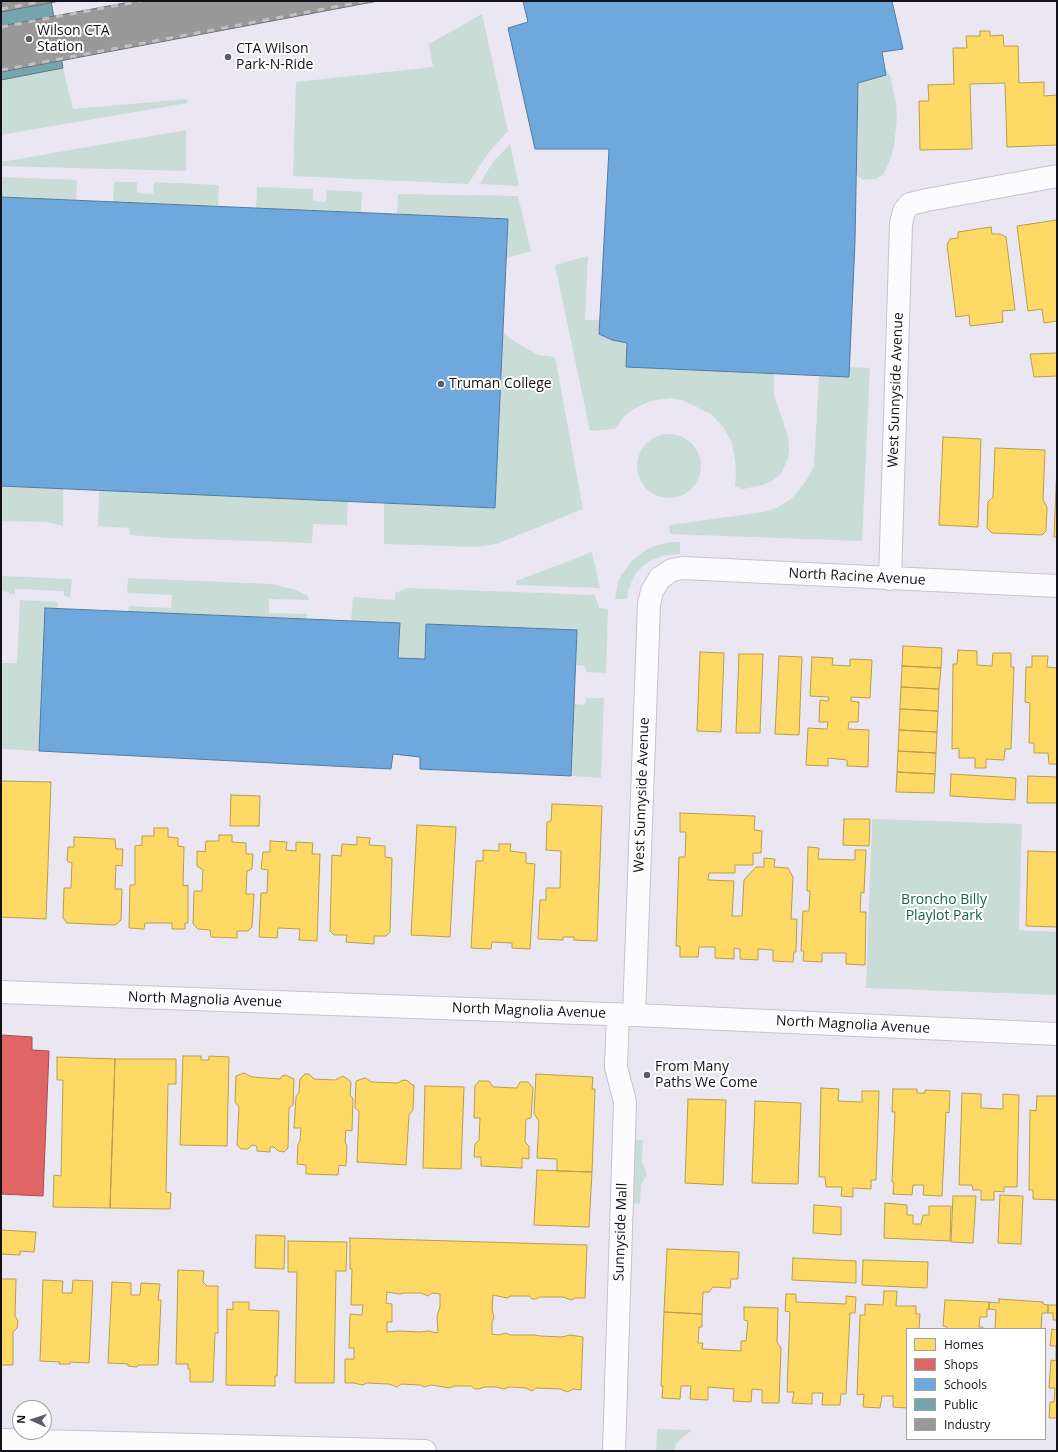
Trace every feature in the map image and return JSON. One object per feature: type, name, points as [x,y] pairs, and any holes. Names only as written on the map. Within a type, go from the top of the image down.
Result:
[{"type":"street","name":"West Sunnyside Avenue","points":[[890,579],[901,224],[904,211],[910,204],[927,200],[1057,176]]},
{"type":"street","name":"North Racine Avenue","points":[[660,578],[672,570],[683,568],[1057,586]]},
{"type":"street","name":"West Sunnyside Avenue","points":[[626,1015],[649,604],[652,591],[660,578]]},
{"type":"street","name":"North Magnolia Avenue","points":[[1,992],[626,1015],[1057,1034]]},
{"type":"street","name":"Sunnyside Mall","points":[[614,1451],[625,1102],[616,1067],[626,1015]]},
{"type":"street","points":[[1,1440],[425,1451]]},
{"type":"green space","points":[[482,14],[508,131],[489,152],[468,184],[293,176],[296,82],[433,67],[429,44]]},
{"type":"green space","points":[[63,68],[73,109],[187,99],[187,103],[1,135],[1,80]]},
{"type":"green space","points":[[885,69],[890,75],[896,103],[897,117],[894,147],[883,175],[876,179],[863,180],[856,175],[858,83],[885,75]]},
{"type":"green space","points":[[186,130],[186,171],[1,166],[1,162]]},
{"type":"green space","points":[[510,144],[519,186],[480,184],[493,162]]},
{"type":"green space","points":[[1,177],[77,180],[76,200],[1,197]]},
{"type":"green space","points":[[114,182],[137,182],[137,193],[153,194],[154,182],[219,185],[218,206],[113,202]]},
{"type":"green space","points":[[257,187],[313,189],[313,201],[326,202],[327,190],[362,192],[361,213],[256,208]]},
{"type":"green space","points":[[398,194],[518,196],[531,251],[507,258],[508,219],[397,214]]},
{"type":"green space","points":[[588,256],[585,320],[599,320],[599,334],[612,340],[627,343],[626,367],[774,373],[774,395],[788,436],[789,448],[788,458],[781,474],[772,481],[763,485],[743,489],[735,486],[735,460],[732,443],[724,428],[711,414],[684,401],[671,398],[650,401],[632,410],[624,417],[615,429],[590,431],[555,265]]},
{"type":"green space","points":[[503,332],[508,337],[539,355],[555,357],[583,509],[499,543],[489,545],[476,547],[384,544],[384,503],[495,508]]},
{"type":"green space","points":[[849,367],[870,368],[862,541],[670,534],[669,525],[764,512],[777,508],[792,498],[806,481],[814,466],[819,375],[849,377]]},
{"type":"green space","points":[[663,434],[675,434],[692,443],[699,454],[701,466],[699,478],[692,489],[675,498],[663,498],[651,493],[642,484],[637,472],[637,460],[642,448],[651,439]]},
{"type":"green space","points":[[1,486],[63,488],[63,526],[46,522],[1,521]]},
{"type":"green space","points":[[99,490],[348,501],[347,525],[313,524],[312,543],[168,538],[130,535],[129,528],[98,526]]},
{"type":"green space","points":[[670,542],[680,542],[680,554],[666,555],[652,560],[644,565],[636,573],[632,581],[627,599],[615,599],[619,579],[630,563],[643,552],[654,546]]},
{"type":"green space","points":[[592,552],[600,588],[516,585],[516,581]]},
{"type":"green space","points":[[1,576],[72,579],[70,597],[64,596],[64,591],[15,589],[15,594],[9,594],[9,592],[1,591]]},
{"type":"green space","points":[[128,578],[272,584],[296,590],[308,596],[309,600],[269,599],[269,613],[307,614],[307,619],[128,612],[129,606],[171,608],[172,595],[127,593]]},
{"type":"green space","points":[[408,588],[595,595],[599,608],[608,609],[606,673],[586,672],[585,666],[576,665],[577,630],[426,625],[425,659],[398,658],[400,623],[351,621],[353,597],[395,600],[395,593]]},
{"type":"green space","points":[[20,600],[58,602],[39,751],[1,749],[1,663],[17,663]]},
{"type":"green space","points":[[586,698],[604,698],[601,778],[571,776],[574,704],[585,705]]},
{"type":"green space","name":"Broncho Billy Playlot Park","points":[[872,819],[1022,824],[1019,930],[1057,932],[1057,995],[866,988]]},
{"type":"green space","points":[[634,1140],[643,1140],[642,1162],[647,1174],[641,1185],[640,1204],[632,1203]]},
{"type":"green space","points":[[657,1429],[692,1430],[676,1444],[674,1451],[656,1451]]},
{"type":"building: Homes","points":[[980,31],[990,31],[990,36],[1003,35],[1004,46],[1018,46],[1019,83],[1044,82],[1044,96],[1057,95],[1057,145],[1007,147],[1005,83],[970,84],[972,149],[920,150],[919,101],[929,101],[928,85],[954,84],[953,48],[967,48],[966,36],[980,36]]},
{"type":"building: Homes","points":[[1057,220],[1057,321],[1044,323],[1042,309],[1028,311],[1017,226]]},
{"type":"building: Homes","points":[[991,227],[992,234],[1000,234],[1006,237],[1015,310],[1002,311],[1003,322],[970,326],[969,315],[956,317],[947,245],[950,239],[958,238],[958,232]]},
{"type":"building: Homes","points":[[1057,353],[1057,376],[1034,377],[1030,354]]},
{"type":"building: Homes","points":[[943,437],[981,439],[978,527],[939,525]]},
{"type":"building: Homes","points":[[995,448],[1045,450],[1043,500],[1047,507],[1046,531],[1042,535],[992,533],[987,528],[988,502],[993,497]]},
{"type":"building: Homes","points":[[1057,464],[1057,537],[1054,537]]},
{"type":"building: Homes","points":[[903,646],[942,648],[941,668],[902,666]]},
{"type":"building: Homes","points":[[958,650],[977,651],[977,665],[992,666],[993,653],[1011,653],[1011,667],[1014,667],[1011,749],[1005,749],[1004,760],[986,759],[986,768],[975,768],[975,758],[959,758],[959,748],[952,749],[953,664],[957,664]]},
{"type":"building: Homes","points":[[700,652],[724,653],[721,732],[697,731]]},
{"type":"building: Homes","points":[[739,654],[763,654],[760,733],[736,733]]},
{"type":"building: Homes","points":[[779,656],[802,657],[799,735],[775,734]]},
{"type":"building: Homes","points":[[1032,656],[1048,656],[1047,667],[1057,668],[1057,764],[1049,764],[1048,753],[1034,753],[1034,743],[1029,743],[1030,703],[1025,702],[1026,667],[1032,667]]},
{"type":"building: Homes","points":[[812,657],[833,658],[832,665],[850,666],[850,659],[872,660],[870,698],[851,697],[851,701],[859,702],[858,722],[849,722],[848,729],[869,730],[868,767],[847,766],[847,760],[828,758],[828,766],[806,765],[808,728],[827,729],[828,722],[819,722],[820,700],[828,701],[829,697],[810,696]]},
{"type":"building: Homes","points":[[902,666],[941,668],[939,689],[901,687]]},
{"type":"building: Homes","points":[[901,687],[939,689],[938,711],[900,709]]},
{"type":"building: Homes","points":[[900,709],[938,711],[937,732],[899,730]]},
{"type":"building: Homes","points":[[899,730],[937,732],[936,753],[898,751]]},
{"type":"building: Homes","points":[[898,751],[936,753],[935,774],[897,772]]},
{"type":"building: Homes","points":[[897,772],[935,774],[934,793],[896,792]]},
{"type":"building: Homes","points":[[951,774],[1016,778],[1015,800],[950,796]]},
{"type":"building: Homes","points":[[1028,776],[1057,777],[1057,803],[1027,803]]},
{"type":"building: Homes","points":[[1,781],[51,782],[46,919],[1,917]]},
{"type":"building: Homes","points":[[231,795],[260,796],[259,826],[230,826]]},
{"type":"building: Homes","points":[[552,804],[602,806],[597,941],[574,940],[574,937],[563,937],[563,940],[538,939],[540,900],[546,900],[546,888],[560,888],[561,851],[546,850],[547,822],[551,821]]},
{"type":"building: Homes","points":[[680,813],[755,816],[754,830],[762,831],[761,853],[753,853],[753,865],[735,865],[735,873],[709,873],[708,880],[734,881],[732,916],[742,916],[744,880],[756,867],[764,867],[764,858],[775,859],[774,867],[788,868],[793,877],[791,919],[797,919],[796,952],[794,952],[793,962],[773,961],[773,950],[758,949],[758,960],[740,959],[740,949],[734,948],[734,959],[715,958],[715,947],[699,947],[698,957],[680,957],[680,946],[676,946],[679,857],[685,857],[686,832],[680,832]]},
{"type":"building: Homes","points":[[844,819],[870,819],[869,846],[843,845]]},
{"type":"building: Homes","points":[[417,825],[456,827],[450,937],[411,935]]},
{"type":"building: Homes","points":[[154,828],[168,828],[168,837],[178,838],[178,846],[184,847],[183,886],[188,885],[188,923],[185,923],[185,929],[172,929],[172,923],[145,923],[144,929],[129,928],[130,885],[135,885],[135,846],[142,845],[142,836],[154,836]]},
{"type":"building: Homes","points":[[219,835],[232,835],[232,842],[246,843],[246,854],[253,854],[252,869],[247,871],[246,894],[254,894],[252,927],[248,931],[237,931],[237,938],[211,937],[210,930],[198,929],[193,924],[194,891],[202,891],[203,870],[197,866],[197,851],[205,852],[206,841],[219,841]]},
{"type":"building: Homes","points":[[74,837],[115,839],[116,849],[123,849],[122,866],[116,865],[115,889],[122,889],[121,920],[115,925],[67,923],[63,918],[64,888],[71,888],[72,863],[67,861],[68,847],[74,847]]},
{"type":"building: Homes","points":[[357,837],[370,838],[369,845],[385,846],[385,857],[392,858],[390,932],[386,936],[374,936],[374,944],[346,942],[347,935],[334,935],[330,931],[332,855],[341,856],[342,844],[357,845]]},
{"type":"building: Homes","points":[[270,841],[287,842],[286,850],[296,851],[296,842],[313,843],[312,854],[320,854],[317,941],[299,940],[300,929],[278,928],[277,938],[259,937],[261,893],[267,893],[268,870],[261,869],[263,852],[270,852]]},
{"type":"building: Homes","points":[[499,844],[511,844],[510,851],[526,853],[526,863],[535,864],[530,949],[512,948],[512,943],[492,942],[491,949],[471,948],[476,861],[483,861],[483,850],[499,851]]},
{"type":"building: Homes","points":[[808,847],[819,848],[818,859],[855,860],[855,850],[866,850],[864,893],[861,892],[860,912],[866,912],[865,965],[846,964],[846,953],[822,953],[822,962],[803,961],[804,951],[801,951],[803,911],[809,911],[810,891],[807,891]]},
{"type":"building: Homes","points":[[1028,851],[1057,852],[1057,927],[1026,926]]},
{"type":"building: Homes","points":[[183,1056],[201,1056],[201,1060],[209,1060],[209,1056],[229,1057],[227,1146],[180,1145]]},
{"type":"building: Homes","points":[[57,1057],[115,1059],[110,1208],[53,1207],[54,1175],[61,1176],[63,1080],[57,1080]]},
{"type":"building: Homes","points":[[115,1059],[176,1059],[176,1084],[168,1084],[166,1192],[171,1193],[170,1209],[110,1208]]},
{"type":"building: Homes","points":[[244,1073],[252,1077],[280,1079],[285,1075],[294,1079],[293,1105],[289,1108],[288,1148],[284,1152],[278,1151],[274,1147],[270,1147],[270,1152],[257,1151],[257,1146],[252,1145],[248,1149],[241,1149],[237,1145],[239,1107],[235,1102],[236,1076]]},
{"type":"building: Homes","points":[[305,1074],[309,1074],[314,1079],[335,1080],[343,1076],[351,1083],[350,1095],[353,1099],[352,1131],[346,1130],[346,1166],[339,1165],[338,1175],[306,1174],[306,1165],[297,1164],[298,1144],[300,1141],[301,1128],[294,1128],[296,1097],[299,1092],[300,1079]]},
{"type":"building: Homes","points":[[536,1074],[593,1077],[592,1089],[595,1089],[592,1172],[557,1171],[557,1159],[537,1158],[539,1121],[534,1114]]},
{"type":"building: Homes","points":[[365,1078],[372,1082],[398,1083],[405,1080],[414,1085],[413,1110],[409,1115],[406,1165],[357,1162],[359,1111],[355,1108],[356,1081]]},
{"type":"building: Homes","points":[[479,1081],[489,1081],[493,1087],[517,1088],[520,1082],[528,1082],[533,1088],[531,1118],[526,1119],[525,1142],[529,1146],[529,1159],[522,1158],[522,1168],[481,1166],[481,1157],[474,1157],[475,1144],[479,1140],[480,1118],[474,1118],[475,1086]]},
{"type":"building: Homes","points":[[425,1086],[464,1087],[461,1169],[423,1168]]},
{"type":"building: Homes","points":[[821,1088],[839,1089],[838,1101],[862,1102],[862,1091],[879,1091],[876,1180],[871,1180],[871,1189],[853,1188],[853,1197],[841,1196],[842,1187],[826,1187],[825,1177],[819,1177]]},
{"type":"building: Homes","points":[[893,1089],[917,1089],[917,1093],[925,1093],[925,1090],[950,1091],[949,1113],[946,1112],[942,1196],[923,1195],[924,1185],[913,1185],[912,1195],[893,1194],[894,1183],[892,1182],[895,1112],[892,1112]]},
{"type":"building: Homes","points":[[962,1093],[981,1094],[981,1108],[1003,1109],[1003,1094],[1019,1095],[1017,1187],[1004,1187],[1004,1192],[994,1191],[994,1200],[981,1200],[981,1190],[973,1190],[972,1185],[959,1185]]},
{"type":"building: Homes","points":[[1037,1096],[1057,1096],[1057,1200],[1033,1199],[1033,1190],[1029,1190],[1030,1110],[1036,1111]]},
{"type":"building: Homes","points":[[688,1099],[726,1100],[723,1185],[685,1183]]},
{"type":"building: Homes","points":[[755,1101],[801,1103],[798,1184],[752,1183]]},
{"type":"building: Homes","points":[[537,1170],[592,1172],[589,1227],[534,1225]]},
{"type":"building: Homes","points":[[1000,1195],[1023,1196],[1021,1244],[998,1243]]},
{"type":"building: Homes","points":[[953,1196],[976,1196],[973,1243],[951,1242]]},
{"type":"building: Homes","points":[[885,1203],[907,1205],[907,1215],[913,1215],[913,1224],[921,1224],[923,1215],[929,1215],[929,1206],[951,1206],[950,1241],[884,1238]]},
{"type":"building: Homes","points":[[814,1205],[841,1207],[841,1235],[813,1233]]},
{"type":"building: Homes","points":[[1,1230],[36,1232],[34,1252],[20,1251],[20,1255],[1,1254]]},
{"type":"building: Homes","points":[[256,1235],[285,1236],[284,1269],[255,1268]]},
{"type":"building: Homes","points":[[350,1238],[587,1245],[585,1298],[575,1298],[571,1300],[563,1297],[540,1297],[532,1299],[529,1296],[511,1296],[507,1298],[493,1295],[492,1309],[494,1318],[492,1322],[492,1334],[498,1335],[506,1333],[510,1335],[562,1337],[570,1335],[583,1337],[581,1390],[573,1389],[568,1392],[560,1389],[536,1388],[532,1391],[526,1388],[509,1387],[504,1389],[484,1387],[475,1389],[471,1386],[454,1386],[450,1388],[431,1385],[424,1387],[420,1385],[401,1384],[397,1387],[389,1384],[367,1383],[362,1385],[345,1383],[345,1359],[354,1359],[354,1348],[349,1348],[350,1314],[362,1315],[363,1305],[351,1305],[352,1269],[350,1269]],"holes":[[[387,1292],[400,1294],[421,1293],[428,1296],[432,1293],[440,1294],[440,1307],[437,1316],[438,1333],[428,1331],[387,1332],[387,1322],[392,1322],[392,1304],[386,1303]]]},
{"type":"building: Homes","points":[[288,1241],[347,1242],[346,1271],[336,1271],[334,1383],[295,1383],[297,1272],[288,1272]]},
{"type":"building: Homes","points":[[667,1249],[739,1252],[738,1279],[731,1279],[730,1288],[713,1287],[709,1292],[703,1292],[702,1314],[664,1312]]},
{"type":"building: Homes","points":[[793,1258],[856,1261],[856,1283],[792,1280]]},
{"type":"building: Homes","points":[[863,1260],[928,1262],[927,1288],[862,1285]]},
{"type":"building: Homes","points":[[178,1270],[204,1271],[203,1282],[207,1286],[218,1286],[218,1333],[215,1333],[213,1382],[190,1382],[190,1369],[188,1369],[188,1364],[176,1364]]},
{"type":"building: Homes","points":[[1,1279],[16,1279],[15,1316],[18,1321],[17,1328],[13,1332],[13,1365],[1,1365]]},
{"type":"building: Homes","points":[[43,1280],[63,1281],[62,1293],[72,1293],[73,1280],[93,1281],[89,1363],[70,1362],[70,1364],[59,1364],[60,1362],[40,1361]]},
{"type":"building: Homes","points":[[112,1282],[131,1283],[131,1295],[140,1295],[141,1283],[160,1284],[158,1300],[161,1300],[158,1365],[138,1365],[137,1367],[128,1366],[128,1364],[108,1363]]},
{"type":"building: Homes","points":[[884,1291],[897,1291],[896,1306],[916,1306],[916,1314],[920,1314],[919,1328],[906,1328],[906,1408],[893,1407],[893,1396],[882,1396],[880,1408],[863,1407],[864,1394],[857,1395],[860,1315],[865,1315],[865,1304],[883,1305]]},
{"type":"building: Homes","points":[[786,1294],[796,1294],[796,1302],[846,1304],[846,1296],[856,1297],[855,1313],[850,1313],[846,1394],[841,1394],[840,1405],[822,1405],[823,1393],[812,1393],[812,1404],[792,1403],[794,1392],[787,1392],[790,1312],[785,1311]]},
{"type":"building: Homes","points":[[999,1299],[1043,1302],[1043,1304],[1048,1305],[1048,1313],[1042,1313],[1041,1328],[995,1328],[996,1310],[989,1309],[989,1302],[999,1303]]},
{"type":"building: Homes","points":[[945,1300],[989,1302],[987,1317],[980,1317],[979,1327],[983,1328],[947,1328],[943,1326]]},
{"type":"building: Homes","points":[[233,1302],[249,1302],[249,1310],[279,1311],[277,1376],[275,1376],[275,1386],[226,1385],[227,1309],[233,1310]]},
{"type":"building: Homes","points":[[1048,1305],[1057,1305],[1057,1320],[1053,1320],[1053,1313],[1048,1313]]},
{"type":"building: Homes","points":[[744,1307],[778,1308],[777,1342],[781,1348],[779,1403],[762,1403],[762,1390],[752,1389],[751,1402],[733,1401],[734,1389],[708,1387],[708,1400],[690,1399],[691,1386],[681,1386],[680,1399],[662,1398],[663,1386],[661,1386],[664,1312],[702,1314],[702,1327],[699,1327],[698,1343],[703,1343],[702,1349],[741,1351],[741,1341],[746,1341],[748,1321],[744,1320]]},
{"type":"building: Homes","points":[[1052,1329],[1057,1330],[1057,1418],[1049,1418],[1050,1402],[1054,1402],[1055,1388],[1049,1388],[1051,1360],[1056,1361],[1056,1346],[1050,1346]]},
{"type":"building: Shops","points":[[1,1035],[32,1037],[32,1050],[49,1051],[43,1196],[1,1194]]},
{"type":"building: Schools","points":[[523,1],[892,1],[903,49],[882,52],[886,75],[858,83],[855,241],[849,377],[626,367],[627,343],[612,340],[599,334],[609,149],[535,149],[508,28],[528,22]]},
{"type":"building: Schools","name":"Truman College","points":[[1,197],[508,219],[495,508],[1,486]]},
{"type":"building: Schools","points":[[45,608],[400,623],[398,658],[425,659],[426,624],[577,630],[571,776],[420,769],[420,757],[393,754],[391,769],[39,751]]},
{"type":"building: Public","name":"Wilson CTA Station","points":[[1,1],[51,1],[63,68],[1,80]]},
{"type":"building: Industry","points":[[1,1],[60,1],[1,12]]},
{"type":"building: Industry","points":[[135,1],[378,1],[1,72],[1,26]]},
{"type":"railway","points":[[1,9],[44,1]]},
{"type":"railway","points":[[1,27],[141,1]]},
{"type":"railway","points":[[1,70],[366,1]]},
{"type":"place","name":"Wilson CTA Station","points":[[29,39]]},
{"type":"place","name":"CTA Wilson Park-N-Ride","points":[[228,57]]},
{"type":"place","name":"Truman College","points":[[441,384]]},
{"type":"place","name":"From Many Paths We Come","points":[[647,1075]]}]
